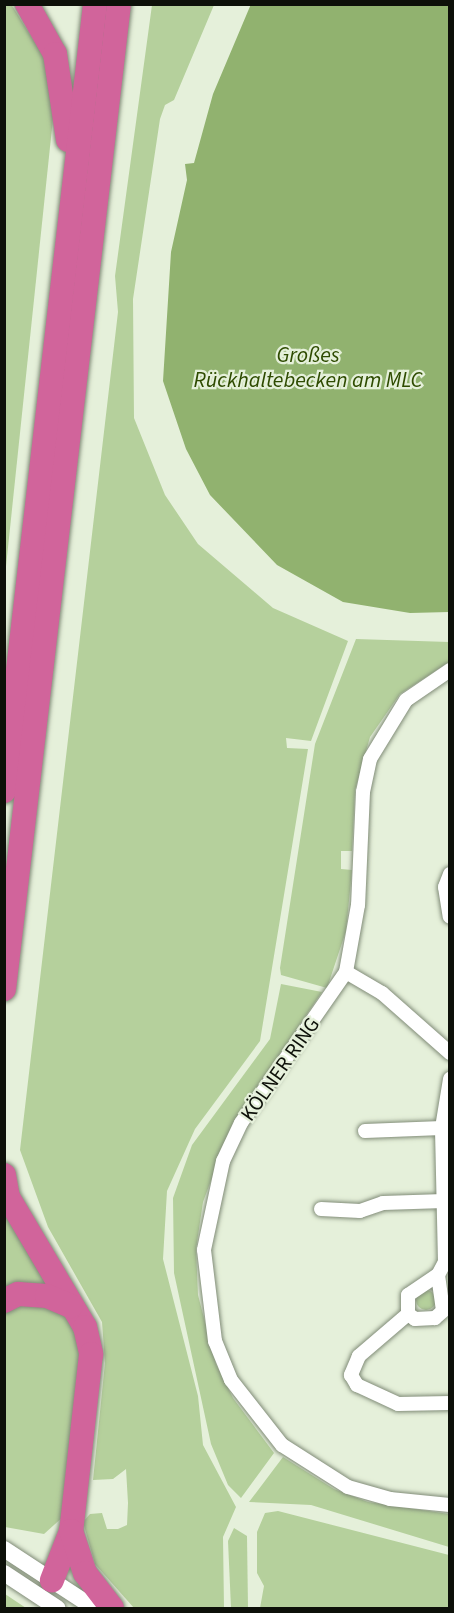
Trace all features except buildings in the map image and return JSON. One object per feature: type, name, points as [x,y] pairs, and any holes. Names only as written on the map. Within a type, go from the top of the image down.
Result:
[{"type":"highway","points":[[27,4],[49,37],[64,90],[69,233]]},
{"type":"highway","points":[[4,791],[95,4]]},
{"type":"highway","points":[[4,988],[118,4]]},
{"type":"highway","points":[[4,1175],[8,1197],[30,1242],[85,1327],[91,1354],[71,1531],[46,1589]]},
{"type":"highway","points":[[4,1300],[37,1296],[71,1306]]},
{"type":"highway","points":[[71,1531],[85,1573],[112,1608]]},
{"type":"street","name":"KÖLNER RING","points":[[450,670],[406,700],[370,759],[363,792],[358,905],[346,972],[260,1091],[223,1161],[204,1250],[206,1301],[231,1380],[282,1444],[348,1486],[390,1499],[450,1505]]},
{"type":"street","points":[[450,874],[445,887],[450,917]]},
{"type":"street","points":[[346,972],[382,993],[450,1053]]},
{"type":"street","points":[[450,1079],[442,1128],[447,1234],[445,1262],[438,1275],[414,1287],[408,1295],[408,1314],[359,1356],[351,1375],[357,1385],[399,1404],[450,1403]]},
{"type":"street","points":[[365,1131],[442,1128]]},
{"type":"street","points":[[321,1209],[360,1210],[383,1203],[444,1201]]},
{"type":"street","points":[[408,1314],[426,1320],[443,1311],[438,1275]]},
{"type":"street","points":[[4,1549],[46,1589],[57,1608]]},
{"type":"street","points":[[4,1573],[94,1608]]},
{"type":"shaded area","points":[[11,4],[44,57],[54,109],[5,576],[4,5]]},
{"type":"shaded area","points":[[152,5],[214,5],[174,100],[165,105],[160,119],[133,299],[134,418],[165,495],[198,544],[273,608],[348,641],[311,741],[286,738],[287,748],[308,749],[260,1041],[195,1129],[167,1191],[163,1259],[198,1396],[203,1445],[236,1507],[223,1537],[224,1608],[134,1608],[95,1564],[83,1522],[90,1514],[102,1513],[107,1529],[118,1529],[127,1525],[128,1503],[126,1469],[113,1479],[93,1480],[105,1363],[102,1322],[48,1227],[20,1150],[118,312],[115,276]]},
{"type":"shaded area","points":[[356,639],[449,642],[449,662],[400,694],[370,737],[355,790],[352,851],[341,851],[341,869],[352,870],[346,931],[327,988],[281,975],[280,968],[315,744]]},
{"type":"shaded area","points":[[281,984],[322,992],[233,1122],[203,1202],[196,1249],[198,1295],[216,1364],[233,1398],[274,1453],[241,1498],[228,1485],[211,1444],[174,1273],[173,1198],[192,1145],[270,1039]]},
{"type":"shaded area","points":[[4,1212],[46,1280],[44,1287],[5,1287]]},
{"type":"shaded area","points":[[422,1290],[430,1290],[436,1296],[436,1304],[430,1310],[422,1310],[416,1304],[416,1296]]},
{"type":"shaded area","points":[[26,1302],[65,1314],[82,1348],[64,1516],[44,1534],[5,1527],[4,1310]]},
{"type":"shaded area","points":[[283,1457],[334,1489],[368,1502],[449,1514],[449,1547],[311,1505],[249,1502]]},
{"type":"shaded area","points":[[278,1511],[449,1555],[449,1608],[260,1608],[264,1586],[257,1573],[257,1532],[265,1513]]},
{"type":"shaded area","points":[[234,1528],[247,1536],[248,1608],[231,1608],[228,1541]]},
{"type":"shaded area","points":[[5,1594],[26,1608],[5,1608]]},
{"type":"water","name":"Großes Rückhaltebecken am MLC","points":[[251,4],[449,5],[449,612],[410,613],[343,602],[277,565],[210,495],[186,449],[163,381],[171,252],[187,180],[185,164],[194,163],[213,94]]}]
